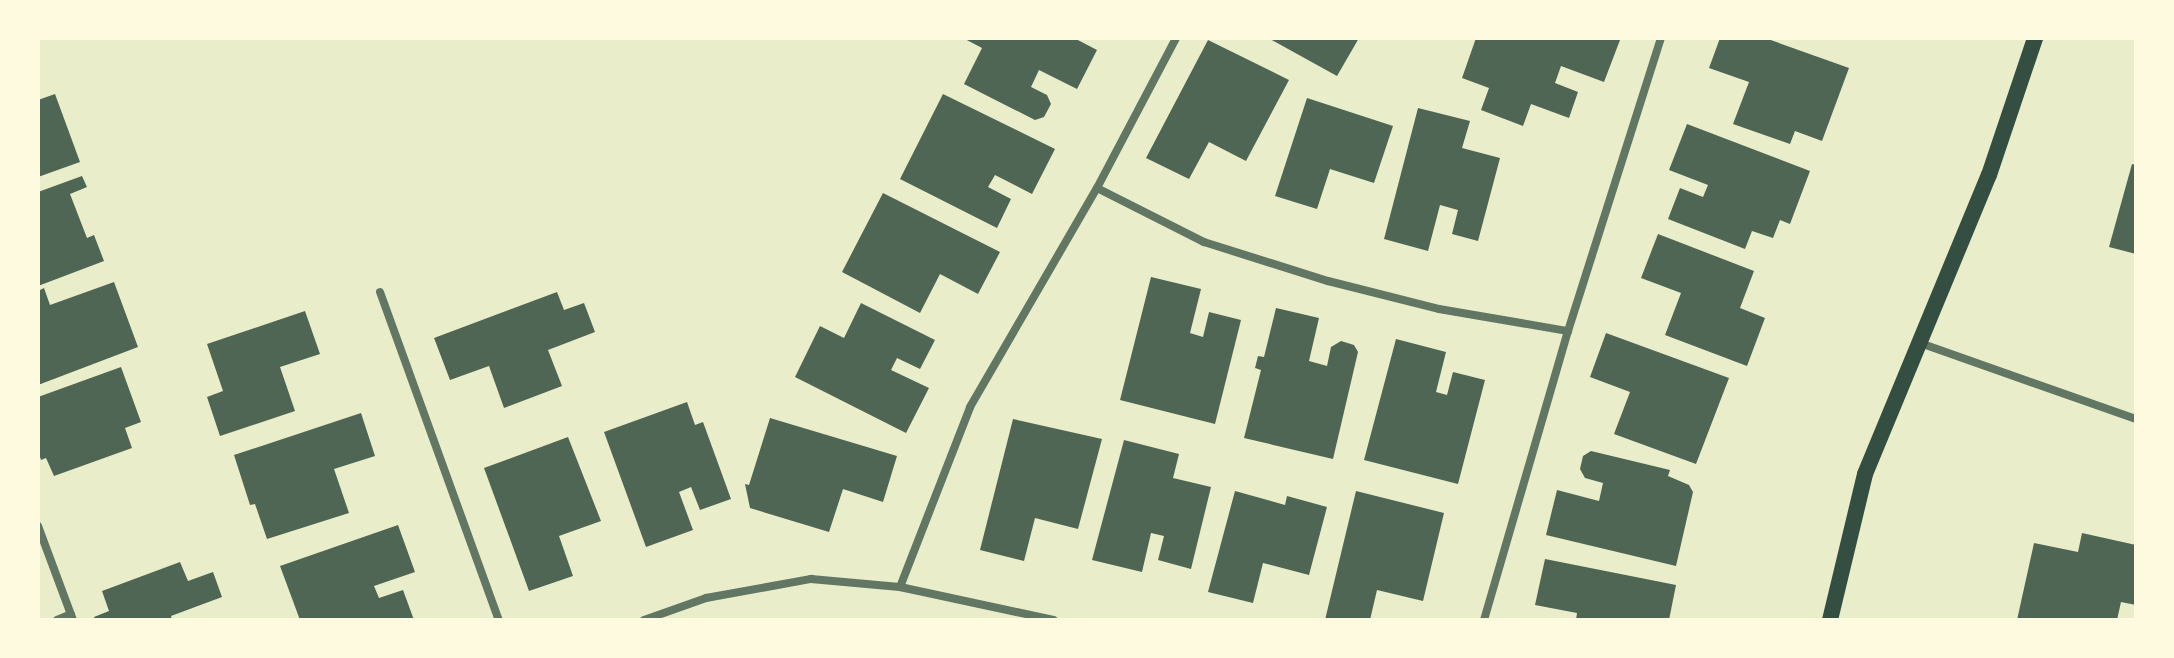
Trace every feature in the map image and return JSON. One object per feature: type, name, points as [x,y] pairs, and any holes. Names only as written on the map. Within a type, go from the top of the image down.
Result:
[{"type":"main road","points":[[1830,620],[1865,474],[1989,175],[2035,38]]},
{"type":"street","points":[[900,587],[970,407],[1097,188],[1176,38]]},
{"type":"street","points":[[1484,620],[1568,331],[1661,38]]},
{"type":"street","points":[[1097,188],[1204,242],[1328,281],[1439,309],[1568,331]]},
{"type":"street","points":[[380,292],[499,620]]},
{"type":"street","points":[[1919,343],[2136,419]]},
{"type":"street","points":[[38,526],[72,617],[57,620]]},
{"type":"street","points":[[644,620],[706,598],[811,579],[900,587],[1054,620]]},
{"type":"building","points":[[963,38],[1074,38],[1097,50],[1077,89],[1039,70],[1031,87],[1047,95],[1051,104],[1044,117],[1035,120],[964,84],[982,48]]},
{"type":"building","points":[[1268,38],[1359,38],[1337,76]]},
{"type":"building","points":[[1476,38],[1620,40],[1604,82],[1561,66],[1555,83],[1578,92],[1569,118],[1531,104],[1523,126],[1481,110],[1489,88],[1462,78]]},
{"type":"building","points":[[1720,38],[1765,38],[1849,68],[1822,141],[1795,131],[1790,144],[1733,124],[1749,82],[1709,68]]},
{"type":"building","points":[[1208,40],[1289,80],[1246,161],[1209,142],[1189,179],[1146,158]]},
{"type":"building","points":[[55,94],[80,162],[38,177],[38,100]]},
{"type":"building","points":[[943,94],[1055,149],[1032,194],[995,175],[988,187],[1011,199],[997,228],[900,179]]},
{"type":"building","points":[[1307,98],[1393,126],[1374,183],[1330,169],[1317,209],[1275,196]]},
{"type":"building","points":[[1418,108],[1470,121],[1462,148],[1500,158],[1478,241],[1452,234],[1458,210],[1440,205],[1428,251],[1384,239]]},
{"type":"building","points":[[1687,124],[1810,171],[1790,224],[1780,220],[1773,238],[1752,231],[1745,249],[1668,219],[1680,188],[1703,197],[1708,185],[1669,170]]},
{"type":"building","points":[[2132,164],[2136,165],[2136,254],[2109,247]]},
{"type":"building","points":[[82,176],[87,187],[70,194],[87,238],[94,235],[104,261],[38,286],[38,192]]},
{"type":"building","points":[[883,193],[1000,252],[978,294],[940,274],[920,313],[842,272]]},
{"type":"building","points":[[1658,234],[1754,271],[1740,308],[1765,318],[1747,366],[1665,335],[1681,293],[1641,278]]},
{"type":"building","points":[[1151,277],[1201,289],[1190,333],[1203,337],[1209,312],[1241,320],[1215,424],[1120,400]]},
{"type":"building","points":[[114,282],[138,347],[38,385],[38,291],[44,288],[50,305]]},
{"type":"building","points":[[557,292],[564,310],[584,303],[595,332],[548,350],[562,386],[504,408],[489,366],[450,380],[434,338]]},
{"type":"building","points":[[861,303],[935,340],[920,369],[897,358],[891,370],[929,388],[906,433],[795,377],[820,326],[844,338]]},
{"type":"building","points":[[1276,308],[1319,318],[1309,361],[1327,366],[1331,347],[1341,341],[1354,345],[1358,352],[1333,459],[1244,438],[1261,370],[1255,368],[1258,356],[1264,357]]},
{"type":"building","points":[[305,311],[320,354],[280,367],[295,411],[220,436],[207,397],[223,391],[207,344]]},
{"type":"building","points":[[1606,333],[1729,378],[1696,464],[1614,434],[1630,392],[1590,377]]},
{"type":"building","points":[[1396,339],[1446,352],[1436,392],[1447,395],[1453,372],[1485,380],[1458,484],[1364,460]]},
{"type":"building","points":[[121,367],[141,422],[125,428],[132,448],[54,476],[46,458],[41,460],[38,451],[38,397]]},
{"type":"building","points":[[687,402],[695,425],[703,422],[731,499],[700,510],[691,487],[679,492],[693,530],[646,547],[604,432]]},
{"type":"building","points":[[361,413],[375,456],[334,469],[349,513],[267,539],[255,504],[250,505],[234,455]]},
{"type":"building","points":[[770,418],[897,456],[883,502],[843,489],[829,532],[750,508],[745,484],[749,485]]},
{"type":"building","points":[[1013,419],[1102,439],[1078,529],[1035,518],[1024,561],[980,550]]},
{"type":"building","points":[[568,437],[601,521],[559,536],[573,576],[529,591],[484,468]]},
{"type":"building","points":[[1124,440],[1179,454],[1173,478],[1211,487],[1191,569],[1158,560],[1164,536],[1151,533],[1142,572],[1092,560]]},
{"type":"building","points":[[1591,451],[1670,470],[1668,476],[1689,485],[1693,492],[1676,566],[1546,535],[1557,490],[1599,501],[1603,483],[1585,478],[1580,469],[1583,456]]},
{"type":"building","points":[[1235,491],[1285,505],[1287,496],[1327,507],[1309,575],[1263,563],[1253,603],[1208,592]]},
{"type":"building","points":[[1356,491],[1444,513],[1423,601],[1377,590],[1370,620],[1325,620]]},
{"type":"building","points":[[398,525],[415,572],[374,586],[379,598],[403,590],[414,620],[300,620],[280,566]]},
{"type":"building","points":[[2082,533],[2136,545],[2136,605],[2121,602],[2117,620],[2017,620],[2034,543],[2078,552]]},
{"type":"building","points":[[1545,559],[1676,585],[1669,620],[1576,620],[1577,613],[1535,605]]},
{"type":"building","points":[[180,562],[188,581],[213,572],[222,597],[171,616],[172,620],[95,620],[94,617],[109,611],[102,591]]}]
